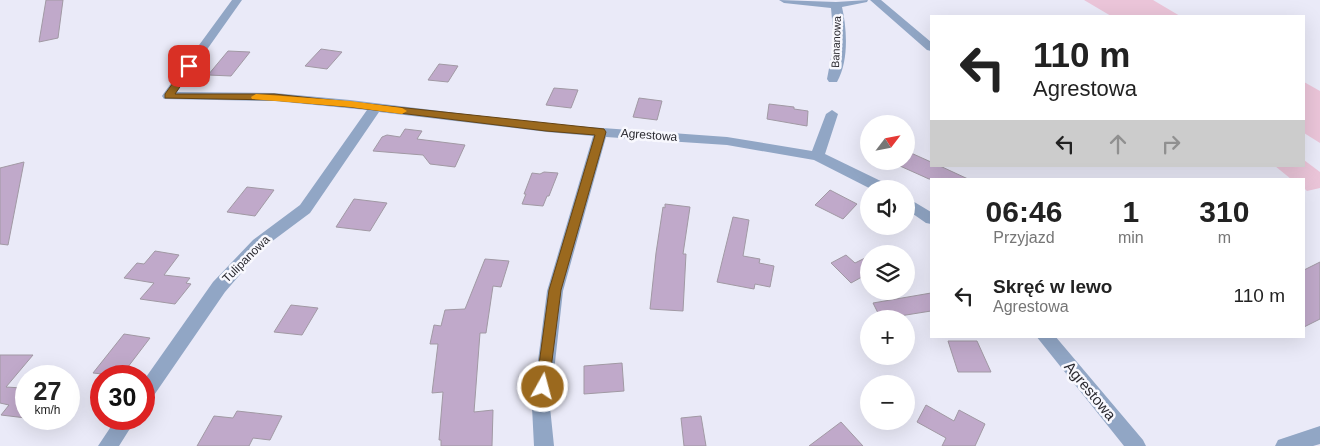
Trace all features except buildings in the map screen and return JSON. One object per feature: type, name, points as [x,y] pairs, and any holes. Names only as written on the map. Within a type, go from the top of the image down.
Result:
[{"type":"street","name":"Agrestowa","points":[[237,0],[168,96],[274,97],[546,128],[727,141],[817,156],[866,180]]},
{"type":"street","points":[[784,0],[836,5],[863,0]]},
{"type":"street","points":[[875,0],[930,47]]},
{"type":"street","name":"Bananowa","points":[[833,79],[838,58],[839,18],[836,5]]},
{"type":"street","name":"Tulipanowa","points":[[155,379],[219,287],[258,244],[305,209],[375,108]]},
{"type":"street","points":[[817,156],[832,114]]},
{"type":"street","points":[[544,446],[541,407],[555,290],[601,132]]},
{"type":"street","points":[[915,208],[930,218]]},
{"type":"street","name":"Agrestowa","points":[[1046,338],[1136,446]]},
{"type":"street","points":[[108,446],[119,430]]},
{"type":"street","points":[[1285,446],[1320,435]]},
{"type":"shaded area","points":[[1084,0],[1153,0],[1178,15],[1109,15]]},
{"type":"shaded area","points":[[1305,83],[1320,91],[1320,143],[1305,134]]},
{"type":"shaded area","points":[[1305,161],[1320,172],[1320,188],[1307,191],[1305,189],[1305,178],[1290,178],[1276,167],[1305,167]]},
{"type":"slow traffic","points":[[256,97],[350,104],[402,111]]},
{"type":"route","points":[[189,66],[168,96],[274,97],[350,104],[546,128],[601,132],[555,290],[543,387]]}]
